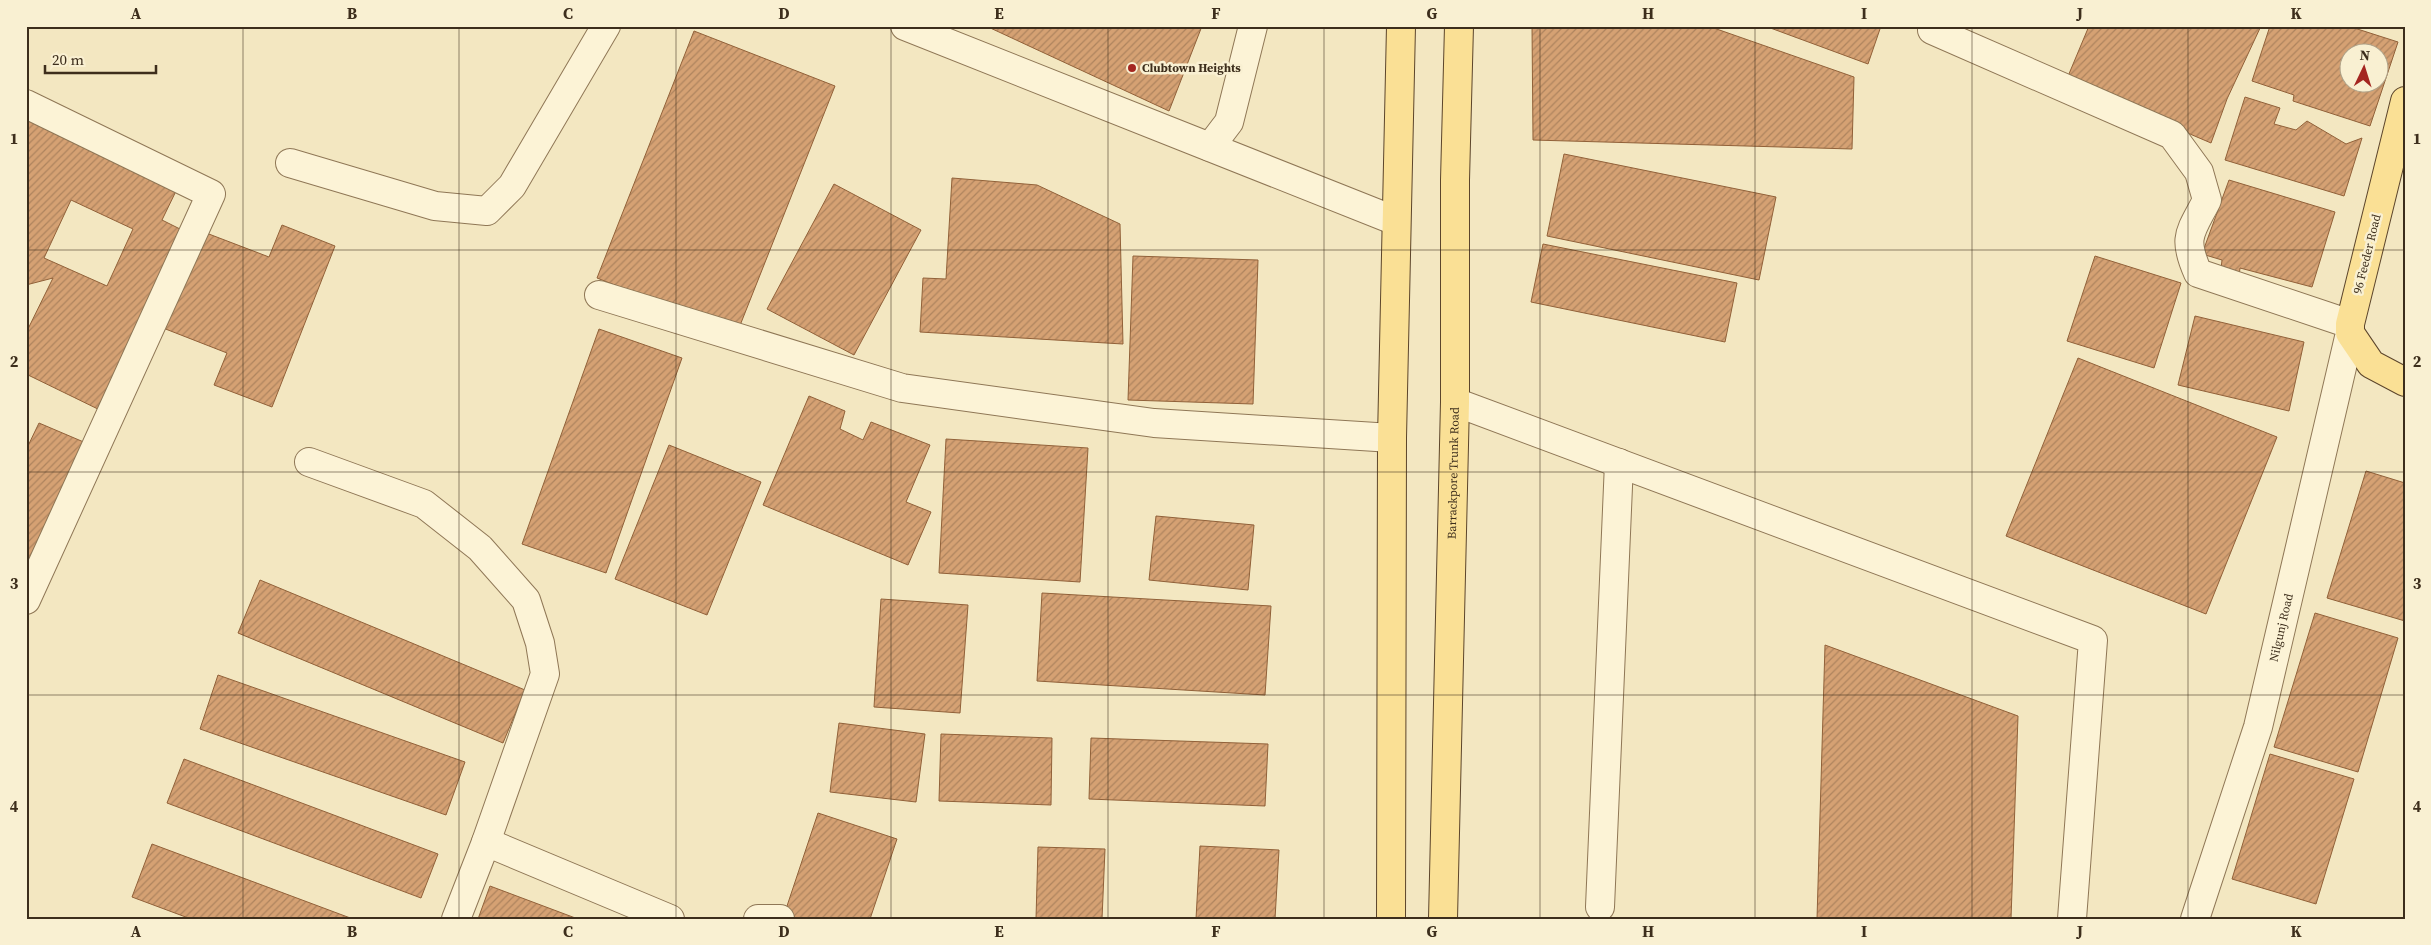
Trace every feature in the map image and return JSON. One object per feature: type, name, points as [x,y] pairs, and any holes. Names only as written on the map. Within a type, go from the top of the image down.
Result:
[{"type":"main road","points":[[1391,919],[1392,438],[1401,26]]},
{"type":"main road","name":"Barrackpore Trunk Road","points":[[1444,919],[1455,402],[1455,180],[1459,26]]},
{"type":"main road","name":"96 Feeder Road","points":[[2350,328],[2405,102]]},
{"type":"main road","points":[[2350,328],[2371,364],[2405,382]]},
{"type":"street","points":[[290,163],[435,206],[487,211],[512,186],[606,26]]},
{"type":"street","points":[[905,26],[1396,221]]},
{"type":"street","points":[[1210,147],[1229,122],[1253,26]]},
{"type":"street","points":[[1932,30],[2172,135],[2200,172],[2207,200],[2189,234],[2189,252],[2198,273],[2350,328]]},
{"type":"street","points":[[26,104],[211,194],[26,600]]},
{"type":"street","points":[[599,295],[902,388],[1154,423],[1392,438]]},
{"type":"street","name":"Nilgunj Road","points":[[2195,919],[2258,727],[2350,328]]},
{"type":"street","points":[[1455,402],[2094,640],[2072,919]]},
{"type":"street","points":[[309,462],[424,504],[480,548],[526,600],[540,643],[545,674],[486,842],[456,919]]},
{"type":"street","points":[[1600,907],[1619,463]]},
{"type":"street","points":[[486,842],[670,919]]},
{"type":"street","points":[[758,919],[780,919]]},
{"type":"building","name":"Clubtown Heights","points":[[986,26],[1202,26],[1169,111]]},
{"type":"building","points":[[1532,26],[1708,26],[1854,77],[1852,149],[1533,140]]},
{"type":"building","points":[[1765,26],[1881,26],[1868,64]]},
{"type":"building","points":[[2089,26],[2261,26],[2227,99],[2211,143],[2066,81]]},
{"type":"building","points":[[2270,26],[2348,26],[2398,42],[2388,72],[2388,42],[2338,42],[2338,92],[2381,92],[2370,126],[2293,101],[2294,95],[2252,81]]},
{"type":"building","points":[[694,31],[835,86],[737,333],[597,278]]},
{"type":"building","points":[[2245,97],[2280,108],[2274,124],[2296,130],[2307,121],[2346,144],[2362,138],[2344,196],[2225,160]]},
{"type":"building","points":[[26,116],[177,189],[162,220],[182,230],[104,412],[26,374],[26,333],[53,278],[26,285]],"holes":[[[71,200],[133,229],[107,286],[44,258]]]},
{"type":"building","points":[[1564,154],[1776,197],[1759,280],[1547,236]]},
{"type":"building","points":[[952,178],[1037,185],[1120,224],[1123,344],[920,332],[923,278],[946,279]]},
{"type":"building","points":[[2229,180],[2335,212],[2312,287],[2240,268],[2239,276],[2221,269],[2222,260],[2202,254]]},
{"type":"building","points":[[834,184],[921,230],[854,355],[767,309]]},
{"type":"building","points":[[282,225],[335,246],[272,407],[214,385],[227,353],[163,328],[201,231],[269,257]]},
{"type":"building","points":[[1543,244],[1737,283],[1725,342],[1531,302]]},
{"type":"building","points":[[1133,256],[1258,260],[1253,404],[1128,400]]},
{"type":"building","points":[[2095,256],[2181,283],[2154,368],[2067,341]]},
{"type":"building","points":[[2195,316],[2304,342],[2289,411],[2178,385]]},
{"type":"building","points":[[599,329],[682,358],[606,573],[522,544]]},
{"type":"building","points":[[2078,358],[2277,437],[2206,614],[2006,536]]},
{"type":"building","points":[[809,396],[845,411],[840,429],[863,440],[871,422],[930,445],[906,502],[931,512],[908,565],[763,505]]},
{"type":"building","points":[[39,423],[86,443],[26,583],[26,450]]},
{"type":"building","points":[[946,439],[1088,448],[1080,582],[939,573]]},
{"type":"building","points":[[669,445],[761,482],[707,615],[615,579]]},
{"type":"building","points":[[2366,471],[2405,483],[2405,621],[2327,598]]},
{"type":"building","points":[[1156,516],[1254,525],[1248,590],[1149,580]]},
{"type":"building","points":[[260,580],[525,690],[503,743],[238,633]]},
{"type":"building","points":[[1042,593],[1271,606],[1265,695],[1037,681]]},
{"type":"building","points":[[881,599],[968,605],[960,713],[874,707]]},
{"type":"building","points":[[2315,613],[2398,638],[2358,772],[2274,747]]},
{"type":"building","points":[[1825,645],[2018,716],[2011,919],[1817,919]]},
{"type":"building","points":[[218,675],[465,762],[446,815],[200,729]]},
{"type":"building","points":[[839,723],[925,734],[916,802],[830,792]]},
{"type":"building","points":[[941,734],[1052,738],[1051,805],[939,801]]},
{"type":"building","points":[[1091,738],[1268,744],[1265,806],[1089,799]]},
{"type":"building","points":[[2270,754],[2354,779],[2316,904],[2232,879]]},
{"type":"building","points":[[184,759],[438,854],[421,898],[167,803]]},
{"type":"building","points":[[818,813],[897,839],[870,919],[795,919],[784,915]]},
{"type":"building","points":[[152,844],[353,919],[191,919],[132,897]]},
{"type":"building","points":[[1200,846],[1279,850],[1275,919],[1196,919]]},
{"type":"building","points":[[1038,847],[1105,849],[1102,919],[1036,919]]},
{"type":"building","points":[[490,886],[578,919],[478,919]]},
{"type":"place","name":"Clubtown Heights","points":[[1132,68]]}]
